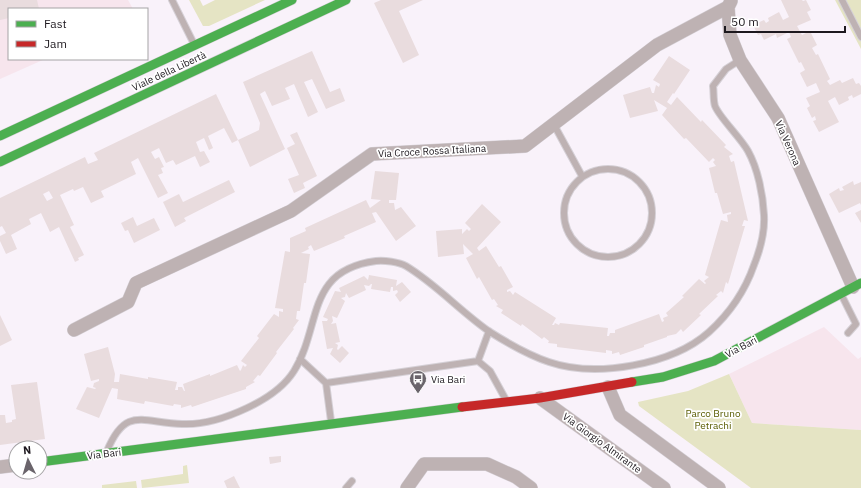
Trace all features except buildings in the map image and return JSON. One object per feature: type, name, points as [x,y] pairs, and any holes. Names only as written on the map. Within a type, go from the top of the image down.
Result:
[{"type":"street","name":"Viale della Libertà","points":[[0,136],[292,0]]},
{"type":"street","name":"Viale della Libertà","points":[[0,162],[346,0]]},
{"type":"street","name":"Via Verona","points":[[730,4],[730,35],[740,60],[778,118],[857,285]]},
{"type":"street","name":"Via Croce Rossa Italiana","points":[[74,330],[128,302],[136,283],[291,211],[372,154],[525,146],[657,45],[730,4]]},
{"type":"street","name":"Via Bari","points":[[48,461],[331,423],[540,398],[663,377],[714,361],[857,285]]},
{"type":"street","points":[[608,387],[620,415],[719,488]]},
{"type":"street","name":"Via Giorgio Almirante","points":[[540,398],[664,488]]},
{"type":"street","points":[[407,488],[424,464],[487,464],[516,477],[531,488]]},
{"type":"lane","points":[[172,0],[195,45]]},
{"type":"lane","points":[[842,0],[861,37]]},
{"type":"lane","points":[[106,454],[114,434],[124,424],[138,419],[185,424],[214,419],[246,408],[274,393],[293,372],[300,359],[305,348],[320,296],[333,278],[356,265],[378,260],[404,264],[489,331],[518,350],[552,363],[594,369],[631,366],[679,351],[708,333],[732,308],[749,281],[760,248],[764,216],[759,182],[749,152],[715,107],[713,86],[726,69],[740,60]]},
{"type":"lane","points":[[553,124],[582,176]]},
{"type":"lane","points":[[611,168],[626,172],[639,180],[648,193],[652,207],[651,222],[646,236],[635,248],[622,255],[608,257],[594,255],[581,249],[572,238],[565,226],[563,212],[566,198],[572,186],[582,176],[596,170],[611,168]]},
{"type":"lane","points":[[841,294],[856,324],[848,333]]},
{"type":"lane","points":[[478,361],[489,331]]},
{"type":"lane","points":[[300,359],[326,383],[331,423]]},
{"type":"lane","points":[[326,383],[478,361],[490,370],[507,402]]},
{"type":"lane","points":[[346,488],[352,481]]},
{"type":"shaded area","points":[[0,0],[128,0],[132,8],[8,8],[8,60],[43,60],[0,79]]},
{"type":"shaded area","points":[[824,327],[858,359],[861,357],[861,430],[752,423],[729,374]]},
{"type":"green space","points":[[189,0],[200,0],[203,6],[215,0],[265,0],[209,26],[203,26]]},
{"type":"green space","points":[[835,0],[861,0],[861,49]]},
{"type":"green space","name":"Parco Bruno Petrachi","points":[[729,374],[752,423],[861,430],[861,488],[751,488],[639,406],[638,402],[688,391]]},
{"type":"green space","points":[[187,465],[189,483],[142,488],[141,480],[183,474],[183,466]]},
{"type":"green space","points":[[136,481],[137,488],[102,488],[102,485]]},
{"type":"traffic: fast","points":[[0,136],[292,0]]},
{"type":"traffic: fast","points":[[0,162],[346,0]]},
{"type":"traffic: fast","points":[[632,382],[663,377],[714,361],[861,283]]},
{"type":"traffic: fast","points":[[48,461],[462,407]]},
{"type":"traffic: jam","points":[[462,407],[540,398],[632,382]]},
{"type":"place","name":"Via Bari","points":[[418,394]]}]
